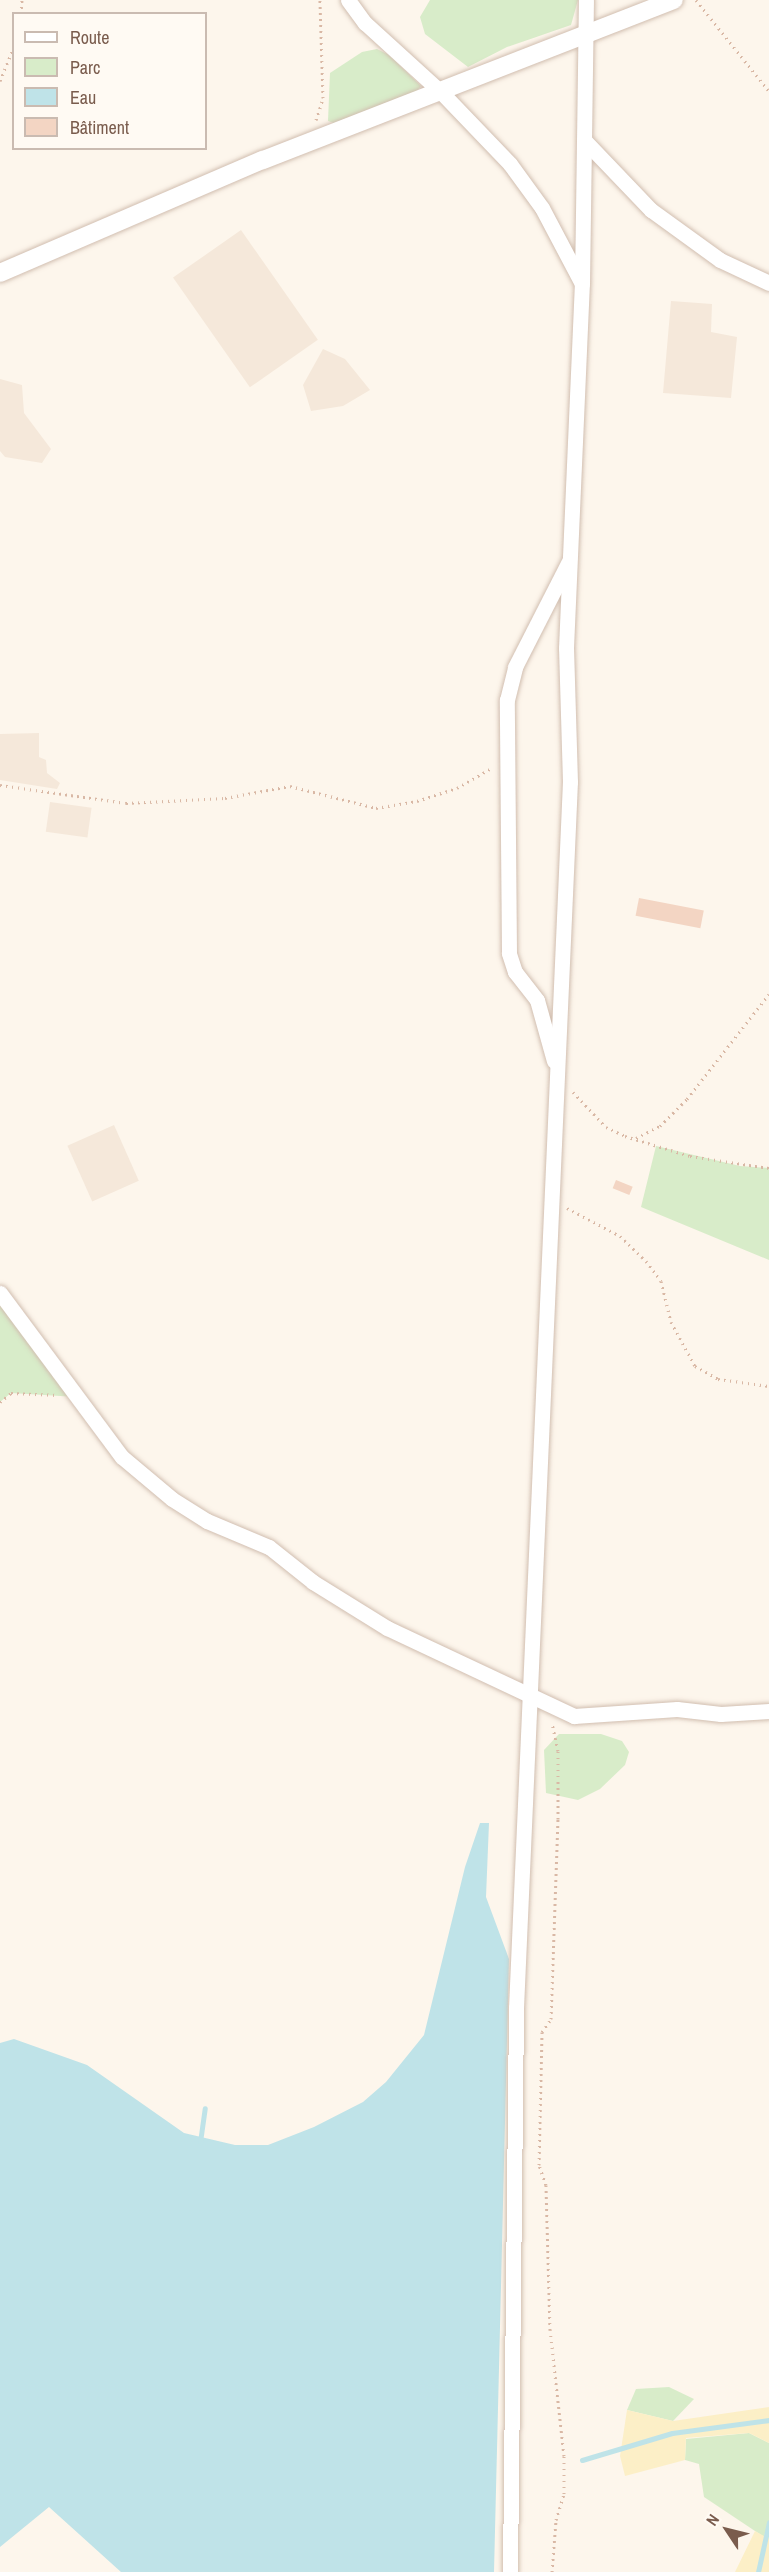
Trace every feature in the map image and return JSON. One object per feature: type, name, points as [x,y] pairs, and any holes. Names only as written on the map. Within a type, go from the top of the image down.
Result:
[{"type":"street","points":[[348,0],[365,23],[442,93],[510,164],[542,208],[582,284]]},
{"type":"street","points":[[510,2572],[516,2008],[570,782],[566,648],[582,284],[585,0]]},
{"type":"street","points":[[0,273],[300,146],[442,93],[585,33],[674,0]]},
{"type":"street","points":[[584,140],[651,210],[720,260],[769,283]]},
{"type":"street","points":[[558,1074],[537,1000],[515,972],[509,953],[507,700],[515,667],[570,558]]},
{"type":"street","points":[[0,1293],[122,1457],[172,1499],[207,1521],[268,1547],[313,1582],[387,1628],[574,1716],[676,1709],[721,1714],[769,1711]]},
{"type":"path","points":[[300,146],[313,128],[323,98],[320,0]]},
{"type":"path","points":[[696,0],[769,91]]},
{"type":"path","points":[[0,81],[12,52]]},
{"type":"path","points":[[0,785],[126,803],[225,798],[290,786],[376,808],[417,801],[457,788],[490,771],[494,763]]},
{"type":"path","points":[[634,1139],[660,1126],[687,1099],[769,994]]},
{"type":"path","points":[[558,1074],[606,1127],[634,1139],[690,1156],[769,1168]]},
{"type":"path","points":[[552,1201],[620,1236],[646,1261],[661,1281],[672,1322],[695,1366],[718,1379],[769,1386]]},
{"type":"path","points":[[0,1402],[11,1393],[76,1397]]},
{"type":"path","points":[[549,1706],[558,1751],[558,1819],[550,2019],[542,2032],[539,2165],[546,2186],[550,2330],[564,2456],[564,2494],[556,2520],[552,2572]]},
{"type":"shaded area","points":[[241,230],[318,340],[250,387],[173,278]]},
{"type":"shaded area","points":[[671,301],[712,304],[711,332],[737,337],[731,398],[663,393]]},
{"type":"shaded area","points":[[323,349],[345,359],[370,390],[343,406],[311,411],[303,385]]},
{"type":"shaded area","points":[[0,379],[22,385],[24,413],[51,449],[42,463],[5,457],[0,451]]},
{"type":"shaded area","points":[[39,733],[39,757],[46,760],[47,773],[60,783],[57,789],[0,780],[0,734]]},
{"type":"shaded area","points":[[50,802],[92,808],[87,838],[46,832]]},
{"type":"shaded area","points":[[114,1125],[139,1181],[92,1201],[67,1146]]},
{"type":"green space","points":[[430,0],[578,0],[571,25],[507,47],[468,67],[425,34],[420,17]]},
{"type":"green space","points":[[377,49],[389,55],[421,86],[415,94],[334,123],[328,121],[330,73],[362,52]]},
{"type":"green space","points":[[656,1146],[740,1166],[769,1168],[769,1260],[641,1207]]},
{"type":"green space","points":[[0,1293],[77,1397],[11,1393],[0,1402]]},
{"type":"green space","points":[[559,1734],[601,1734],[622,1741],[629,1752],[625,1765],[600,1789],[578,1800],[546,1793],[544,1750]]},
{"type":"green space","points":[[669,2387],[694,2399],[673,2421],[627,2410],[636,2389]]},
{"type":"green space","points":[[749,2433],[769,2443],[769,2522],[764,2537],[704,2497],[699,2464],[685,2460],[686,2439]]},
{"type":"sand","points":[[769,2407],[769,2443],[749,2433],[686,2438],[685,2460],[625,2476],[620,2456],[627,2410],[673,2421]]},
{"type":"sand","points":[[769,2522],[769,2572],[735,2572],[755,2531],[764,2536]]},
{"type":"water","points":[[480,1823],[489,1823],[486,1897],[509,1959],[494,2572],[121,2572],[49,2507],[0,2547],[0,2043],[14,2039],[87,2065],[184,2133],[235,2145],[268,2145],[314,2127],[363,2102],[386,2082],[424,2035],[465,1867]]},
{"type":"building","points":[[639,898],[704,911],[700,928],[636,916]]},
{"type":"building","points":[[616,1180],[633,1187],[629,1195],[613,1188]]},
{"type":"waterway","points":[[200,2142],[205,2108]]},
{"type":"waterway","points":[[582,2460],[672,2433],[769,2420]]},
{"type":"waterway","points":[[758,2572],[769,2522]]}]
